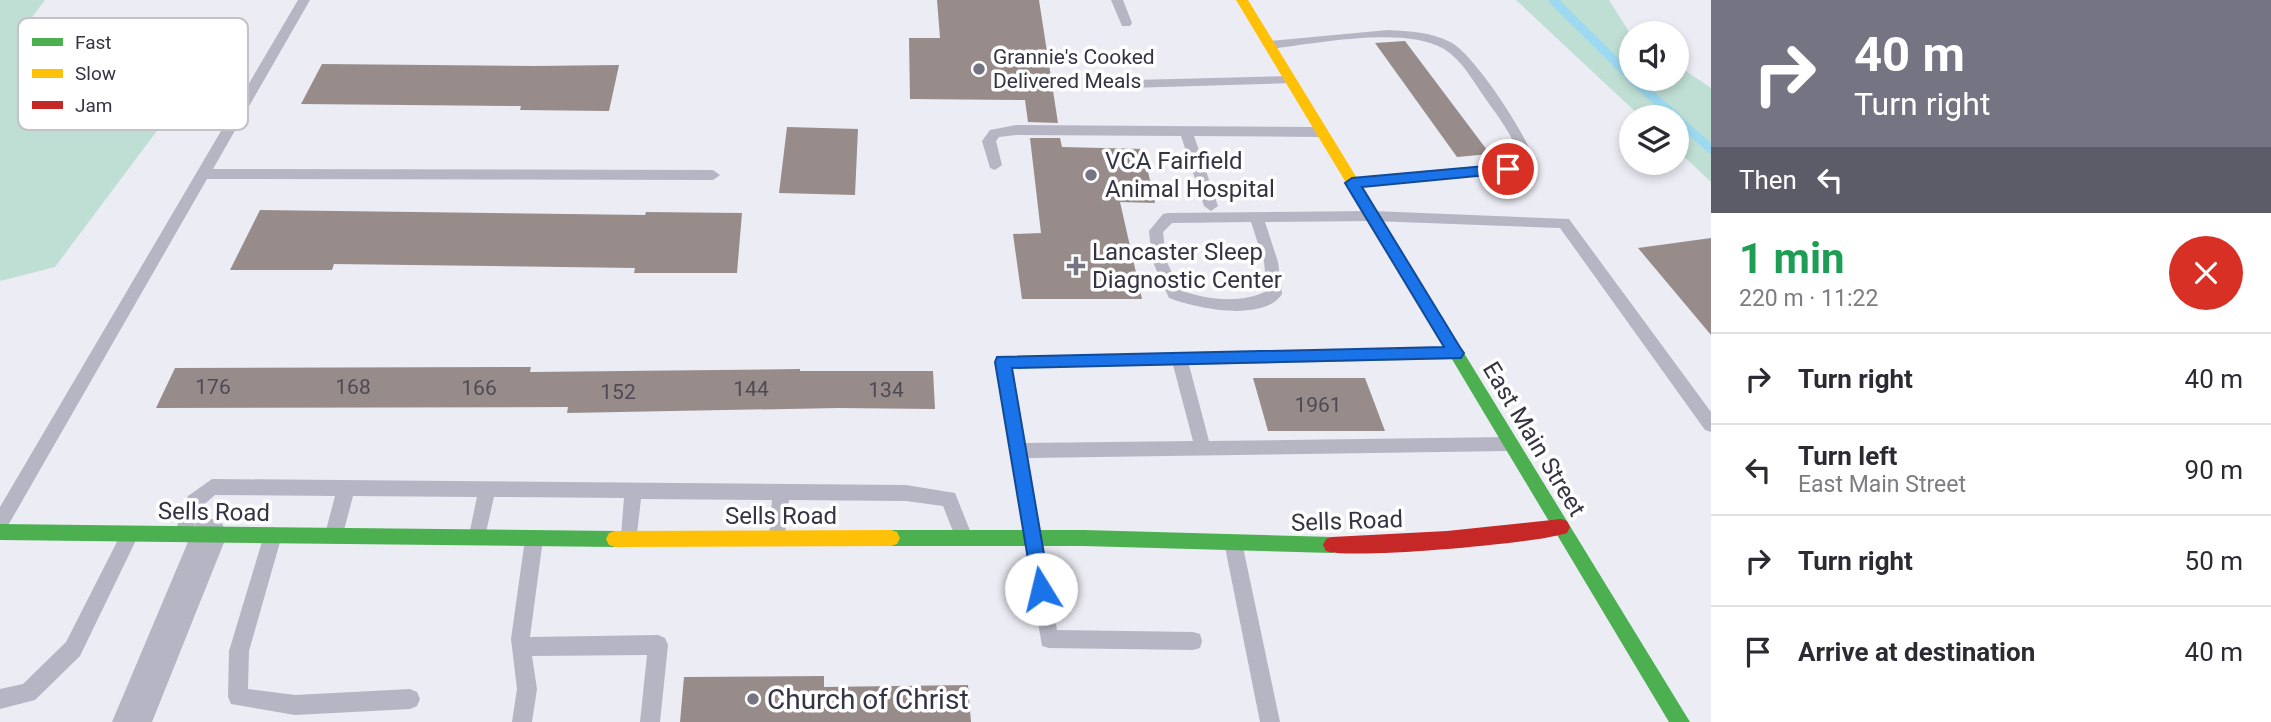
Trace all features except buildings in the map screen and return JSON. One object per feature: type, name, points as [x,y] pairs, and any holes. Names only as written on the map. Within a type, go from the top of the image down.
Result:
[{"type":"street","name":"East Main Street","points":[[1242,0],[1679,722]]},
{"type":"street","name":"Sells Road","points":[[0,532],[534,539],[1033,538],[1370,545],[1492,536],[1561,527]]},
{"type":"street","points":[[132,722],[196,535]]},
{"type":"lane","points":[[248,95],[303,0]]},
{"type":"lane","points":[[1117,0],[1126,23]]},
{"type":"lane","points":[[1269,45],[1399,34],[1433,37],[1451,47],[1476,76],[1521,138],[1527,159],[1520,166],[1508,169],[1352,183]]},
{"type":"lane","points":[[1095,85],[1290,80]]},
{"type":"lane","points":[[0,523],[228,130]]},
{"type":"lane","points":[[995,165],[989,141],[995,133],[1070,130],[1321,132]]},
{"type":"lane","points":[[1186,130],[1211,206]]},
{"type":"lane","points":[[202,174],[713,175]]},
{"type":"lane","points":[[1255,217],[1270,262],[1275,294],[1262,302],[1199,304],[1174,294],[1159,260],[1156,231],[1168,218],[1255,217],[1373,216],[1563,223],[1711,425]]},
{"type":"lane","points":[[1193,641],[1049,639],[1003,362],[1456,353]]},
{"type":"lane","points":[[1179,358],[1203,448]]},
{"type":"lane","points":[[1018,451],[1510,444]]},
{"type":"lane","points":[[196,535],[194,502],[212,487],[906,493],[949,499],[964,538]]},
{"type":"lane","points":[[333,536],[346,488]]},
{"type":"lane","points":[[478,538],[488,489]]},
{"type":"lane","points":[[629,538],[633,491]]},
{"type":"lane","points":[[778,538],[782,492]]},
{"type":"lane","points":[[0,699],[28,693],[73,649],[130,533]]},
{"type":"lane","points":[[272,535],[239,651],[238,697],[295,705],[410,699]]},
{"type":"lane","points":[[523,722],[527,689],[520,639],[534,539]]},
{"type":"lane","points":[[1234,544],[1270,722]]},
{"type":"lane","points":[[522,647],[658,645],[650,722]]},
{"type":"green space","points":[[0,0],[45,0],[31,18],[18,18],[18,130],[158,130],[55,267],[0,281]]},
{"type":"green space","points":[[1516,0],[1609,0],[1622,21],[1619,21],[1619,91],[1689,91],[1689,73],[1711,88],[1711,182],[1689,161],[1689,105],[1628,105]]},
{"type":"waterway","points":[[1553,0],[1619,65]]},
{"type":"waterway","points":[[1646,91],[1662,105]]},
{"type":"waterway","points":[[1689,130],[1711,149]]},
{"type":"traffic: fast","points":[[1421,295],[1680,722]]},
{"type":"traffic: fast","points":[[0,532],[615,539]]},
{"type":"traffic: fast","points":[[891,538],[1084,538],[1332,545]]},
{"type":"traffic: slow","points":[[1242,0],[1421,295]]},
{"type":"traffic: slow","points":[[615,539],[891,538]]},
{"type":"traffic: jam","points":[[1332,545],[1447,540],[1561,527]]},
{"type":"place","name":"Grannie's Cooked Delivered Meals","points":[[979,69]]},
{"type":"place","name":"VCA Fairfield Animal Hospital","points":[[1091,175]]},
{"type":"place","name":"Lancaster Sleep Diagnostic Center","points":[[1076,266]]},
{"type":"place","name":"Church of Christ","points":[[753,699]]},
{"type":"route","points":[[1041,589],[1003,362],[1456,353],[1352,183],[1508,169]]}]
